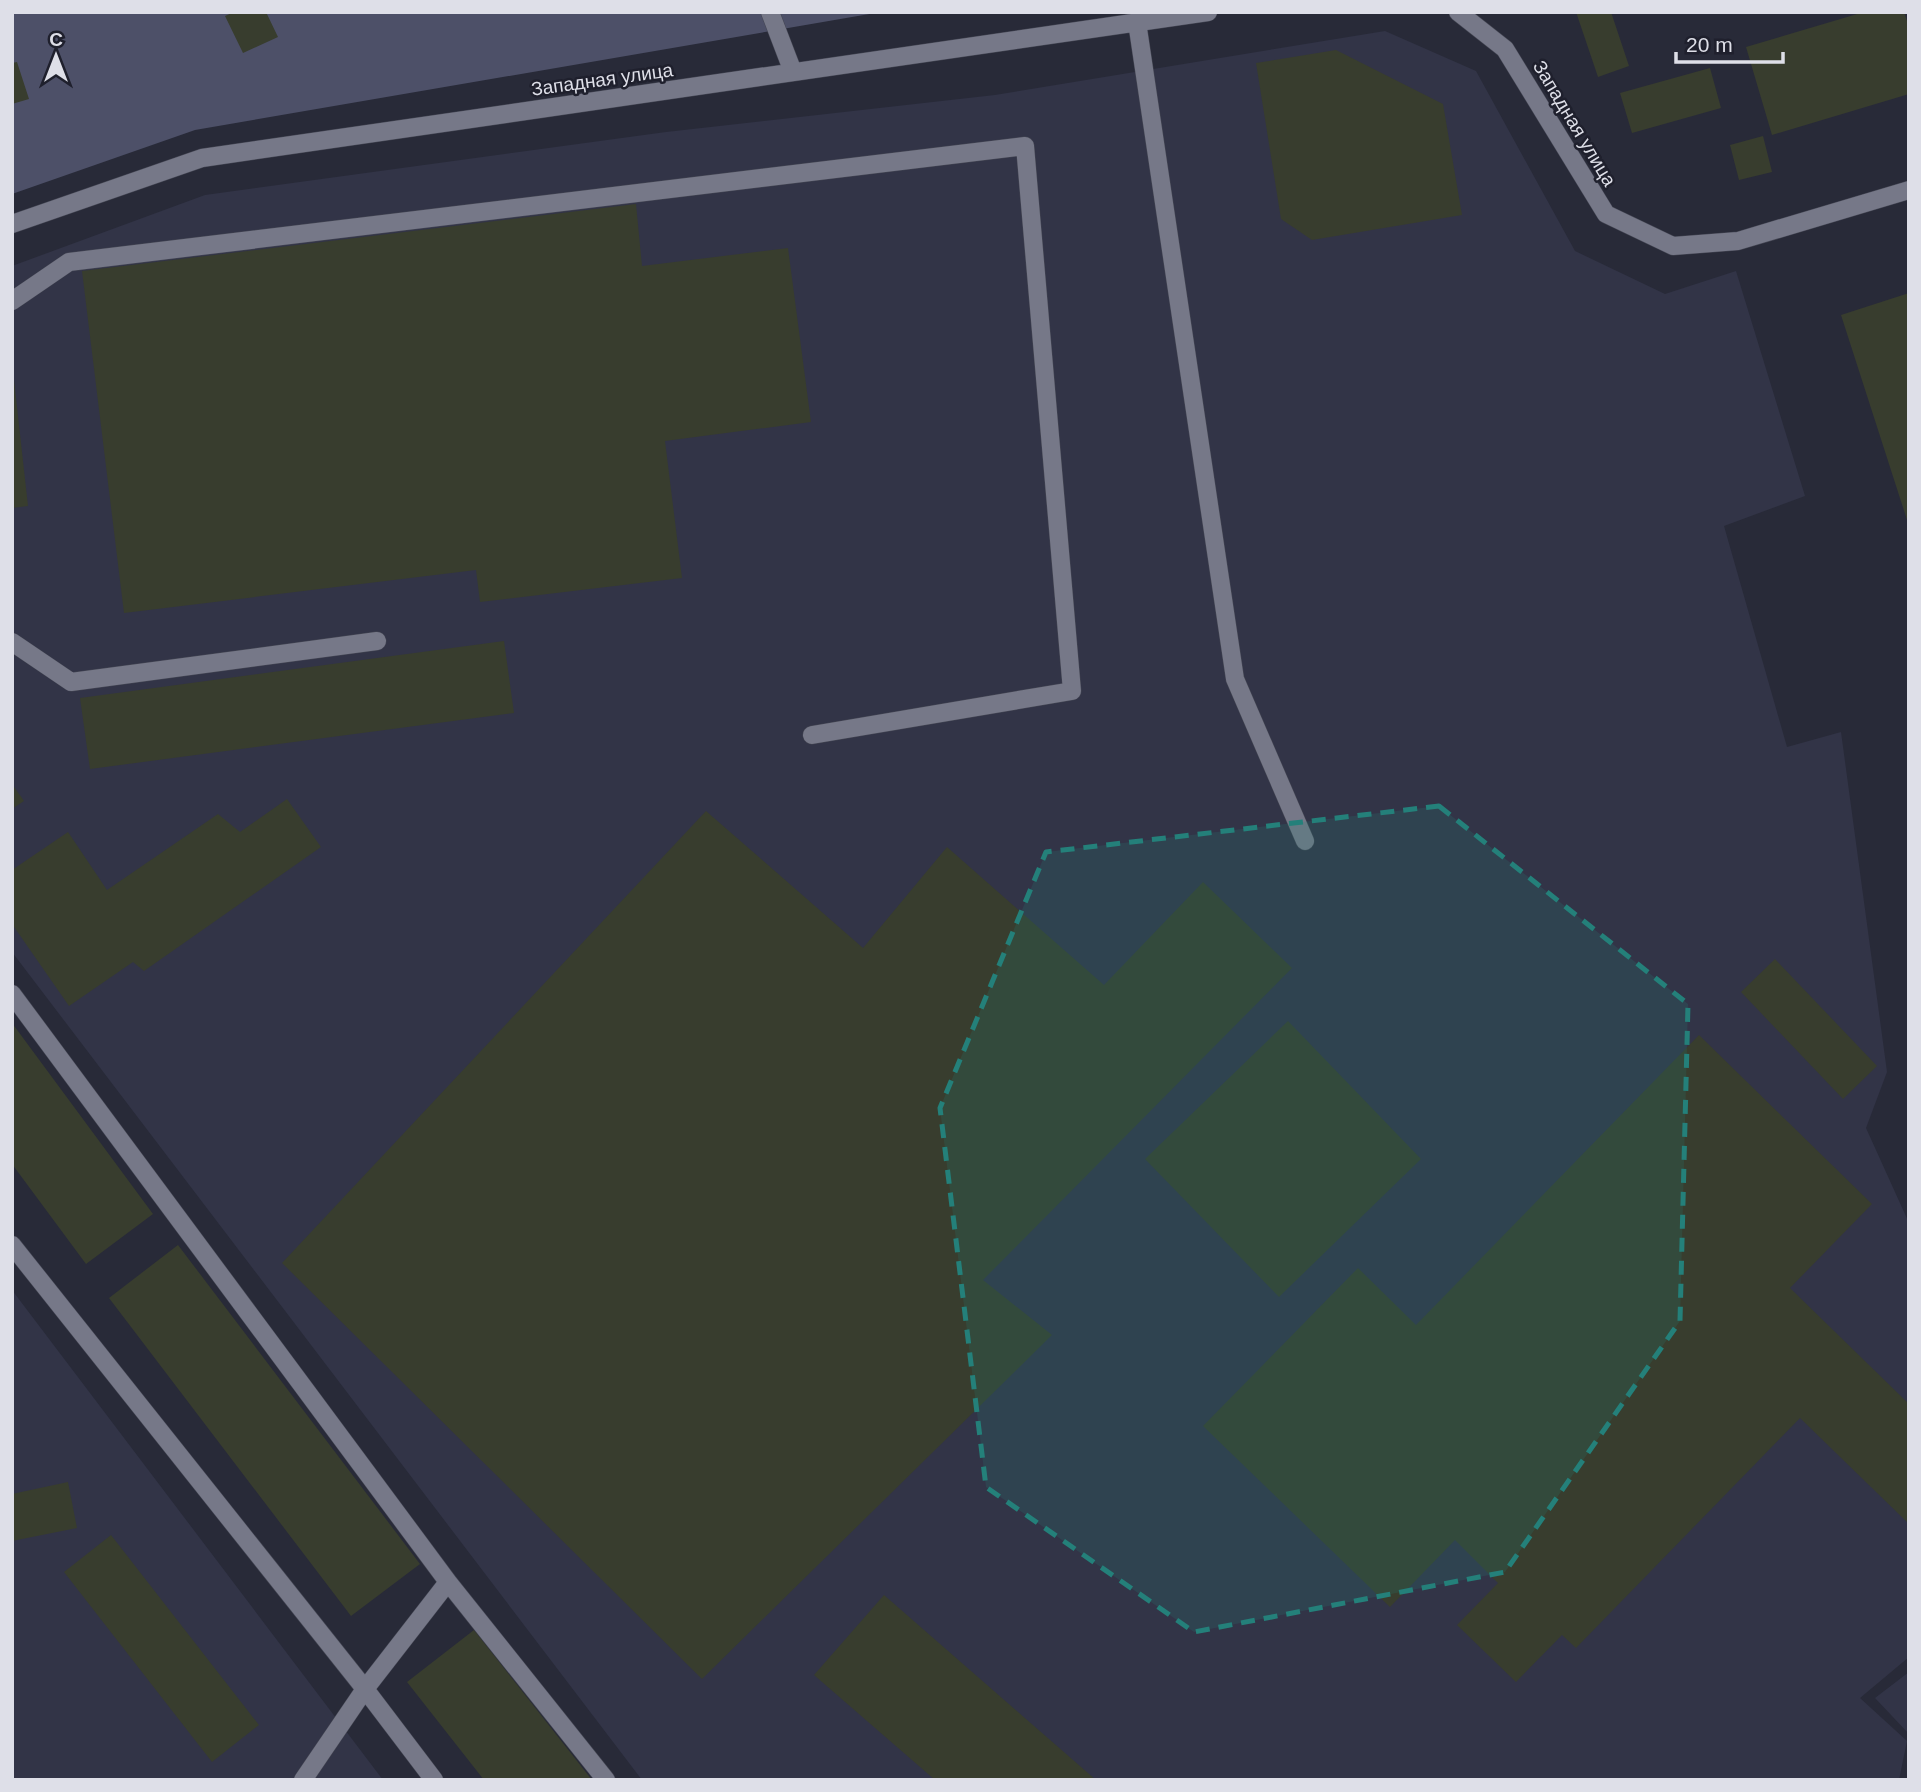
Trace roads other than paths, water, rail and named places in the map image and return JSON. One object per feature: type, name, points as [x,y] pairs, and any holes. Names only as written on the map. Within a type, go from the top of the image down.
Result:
[{"type":"street","points":[[770,12],[793,72]]},
{"type":"street","name":"Западная улица","points":[[12,223],[202,158],[1208,12]]},
{"type":"street","name":"Западная улица","points":[[1458,12],[1505,49],[1606,214],[1673,246],[1738,241],[1909,190]]},
{"type":"street","points":[[1137,22],[1236,679],[1305,841]]},
{"type":"street","points":[[12,301],[69,262],[1025,146],[1072,691],[812,735]]},
{"type":"street","points":[[12,642],[71,682],[377,641]]},
{"type":"street","points":[[12,994],[448,1582],[606,1780]]},
{"type":"street","points":[[12,1245],[365,1689],[434,1780]]},
{"type":"street","points":[[303,1780],[365,1689],[448,1582]]}]
